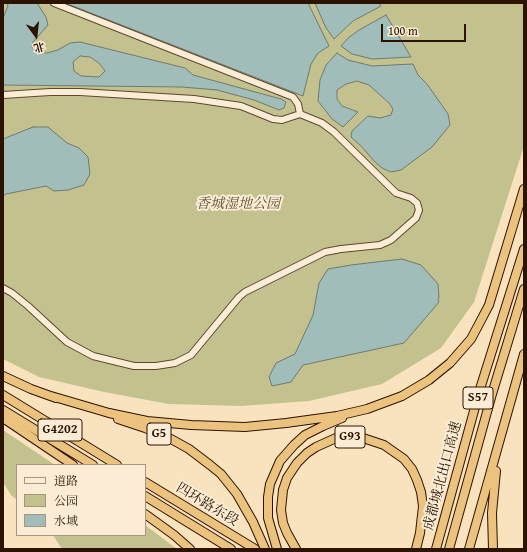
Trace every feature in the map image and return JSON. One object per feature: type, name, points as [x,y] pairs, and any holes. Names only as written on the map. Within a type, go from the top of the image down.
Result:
[{"type":"highway","points":[[276,549],[268,518],[268,497],[270,484],[280,461],[305,435],[323,426],[402,396],[429,380],[450,364],[470,339],[489,305],[524,189]]},
{"type":"highway","name":"成都城北出口高速","points":[[436,548],[480,390],[524,249]]},
{"type":"highway","name":"成都城北出口高速","points":[[449,547],[492,394],[524,289]]},
{"type":"highway","points":[[469,549],[524,354]]},
{"type":"highway","name":"G5","points":[[3,376],[31,389],[76,406],[145,428],[172,439],[189,449],[221,474],[237,494],[265,549]]},
{"type":"highway","name":"G4202","points":[[3,395],[115,464]]},
{"type":"highway","points":[[51,396],[109,412],[147,420],[170,424],[217,427],[245,427],[286,423],[337,416],[367,409]]},
{"type":"highway","name":"G4202","points":[[3,410],[92,464]]},
{"type":"highway","points":[[3,418],[72,464]]},
{"type":"highway","points":[[493,549],[493,496],[502,433]]},
{"type":"highway","name":"G93","points":[[296,549],[283,523],[281,510],[283,490],[287,478],[297,462],[316,447],[336,438],[350,437],[360,437],[384,445],[404,459],[412,470],[421,492],[423,506],[420,533],[416,549]]},
{"type":"highway","name":"四环路东段","points":[[146,483],[255,549]]},
{"type":"highway","name":"四环路东段","points":[[146,497],[231,549]]},
{"type":"highway","points":[[146,515],[174,535],[190,549]]},
{"type":"street","points":[[54,3],[293,97],[298,104],[300,114]]},
{"type":"street","points":[[3,95],[80,92],[194,99],[241,106],[274,119],[282,120],[300,114],[322,123],[334,132],[396,193],[411,198],[417,203],[419,210],[416,218],[391,240],[380,245],[325,252],[245,292],[239,297],[191,355],[175,363],[134,366],[93,356],[67,342],[28,306],[12,293],[3,288]]},
{"type":"green space","name":"香城湿地公园","points":[[3,3],[524,3],[524,146],[474,302],[441,348],[382,384],[309,401],[241,406],[169,404],[104,392],[39,377],[3,359]]},
{"type":"green space","points":[[3,430],[54,464],[16,464],[16,499],[11,495],[3,482]]},
{"type":"green space","points":[[146,526],[177,549],[62,549],[54,536],[146,536]]},
{"type":"water","points":[[7,3],[37,3],[46,17],[48,25],[33,42],[32,47],[36,52],[47,53],[58,50],[70,43],[80,42],[185,68],[193,75],[281,99],[286,102],[284,108],[279,110],[254,100],[217,90],[182,87],[3,85],[3,18],[8,6]],"holes":[[[80,56],[90,57],[99,63],[105,71],[99,77],[81,76],[74,71],[73,62]]]},
{"type":"water","points":[[65,3],[308,3],[329,46],[318,53],[311,64],[303,96]]},
{"type":"water","points":[[315,3],[379,3],[381,6],[353,21],[334,39],[326,28]]},
{"type":"water","points":[[386,15],[411,57],[372,59],[352,54],[341,46],[348,38],[359,30]]},
{"type":"water","points":[[337,53],[348,60],[372,66],[413,64],[418,75],[427,84],[448,114],[450,125],[432,147],[401,170],[391,172],[382,168],[351,137],[352,131],[368,116],[380,118],[391,115],[393,109],[389,103],[369,85],[357,81],[346,84],[337,90],[337,99],[342,106],[358,112],[343,127],[332,119],[318,101],[320,80],[326,65]]},
{"type":"water","points":[[33,127],[48,127],[67,143],[79,148],[88,157],[90,174],[84,185],[68,190],[54,191],[46,186],[6,194],[3,196],[3,139]]},
{"type":"water","points":[[402,259],[421,265],[438,284],[439,297],[439,302],[404,343],[303,365],[291,382],[272,386],[269,377],[276,363],[295,354],[313,315],[319,283],[328,269]]}]
